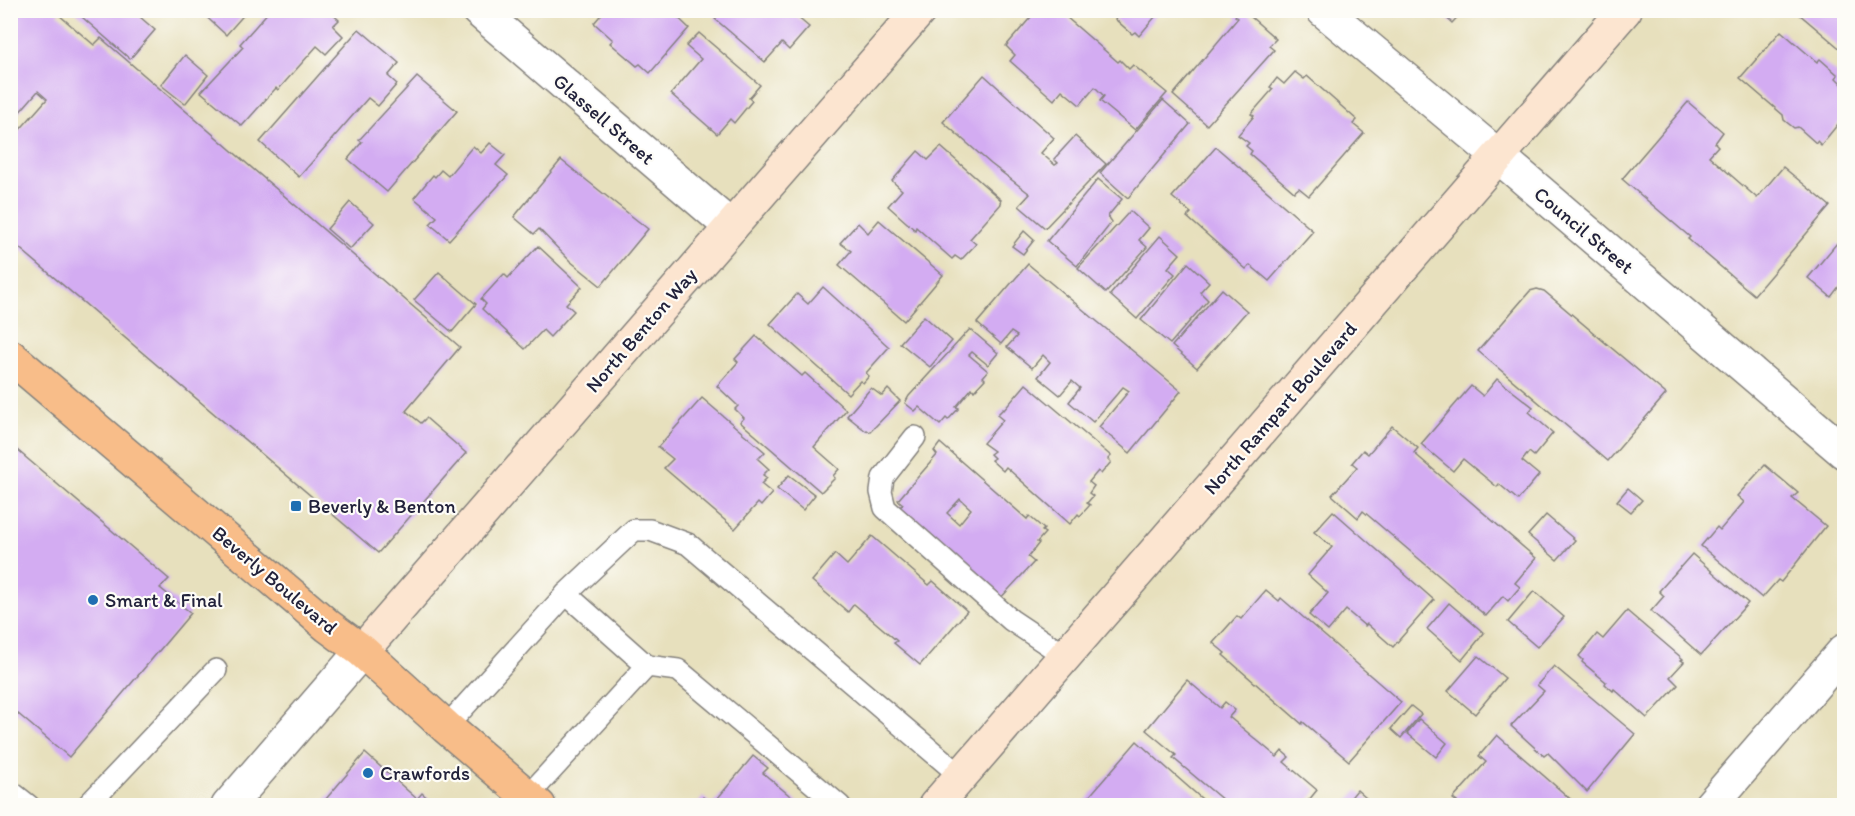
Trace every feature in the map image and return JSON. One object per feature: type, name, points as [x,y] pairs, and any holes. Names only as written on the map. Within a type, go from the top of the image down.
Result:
[{"type":"main road","name":"Beverly Boulevard","points":[[10,356],[328,627],[362,651],[446,727],[534,801]]},
{"type":"street","name":"Glassell Street","points":[[478,10],[731,227]]},
{"type":"street","name":"North Benton Way","points":[[362,651],[920,10]]},
{"type":"street","name":"Council Street","points":[[1323,10],[1845,452]]},
{"type":"street","name":"North Rampart Boulevard","points":[[935,806],[1625,10]]},
{"type":"street","points":[[228,806],[362,651]]},
{"type":"street","points":[[1710,806],[1845,651]]},
{"type":"lane","points":[[915,437],[883,478],[881,492],[885,508],[1011,620],[1065,656]]},
{"type":"lane","points":[[446,727],[566,594],[634,530],[650,530],[688,544],[961,776]]},
{"type":"lane","points":[[566,594],[647,666],[678,670],[840,806]]},
{"type":"lane","points":[[534,801],[647,666]]},
{"type":"lane","points":[[87,806],[216,670]]},
{"type":"lane","points":[[10,791],[29,806]]},
{"type":"building","points":[[10,10],[60,10],[58,14],[94,45],[101,38],[460,347],[406,411],[421,423],[426,418],[466,453],[378,553],[10,240],[10,129],[16,134],[47,99],[38,91],[10,123]]},
{"type":"building","points":[[74,10],[132,10],[155,30],[130,59]]},
{"type":"building","points":[[199,10],[248,10],[226,35]]},
{"type":"building","points":[[270,10],[328,10],[339,20],[333,26],[343,36],[326,54],[317,46],[242,126],[201,92],[243,47],[240,44]]},
{"type":"building","points":[[605,10],[670,10],[689,28],[650,73],[640,64],[637,66],[610,43],[613,40],[594,23]]},
{"type":"building","points":[[723,10],[789,10],[809,27],[789,50],[782,43],[765,62],[715,19]]},
{"type":"building","points":[[1037,10],[1058,10],[1118,62],[1120,60],[1129,69],[1133,65],[1167,93],[1135,130],[1100,101],[1104,96],[1095,87],[1080,105],[1062,90],[1054,100],[1010,61],[1015,55],[1006,46]]},
{"type":"building","points":[[1110,10],[1161,10],[1139,36],[1135,32],[1132,34],[1115,19],[1117,16]]},
{"type":"building","points":[[1243,10],[1276,39],[1269,46],[1274,50],[1207,125],[1173,95],[1238,18],[1235,16]]},
{"type":"building","points":[[1438,10],[1464,10],[1452,23]]},
{"type":"building","points":[[1800,10],[1844,10],[1844,52],[1798,13]]},
{"type":"building","points":[[359,29],[399,63],[388,76],[397,84],[378,106],[368,98],[299,177],[260,142]]},
{"type":"building","points":[[1781,31],[1817,62],[1820,59],[1838,75],[1836,78],[1844,86],[1844,111],[1841,116],[1843,118],[1821,145],[1798,127],[1794,128],[1784,120],[1783,115],[1740,78]]},
{"type":"building","points":[[699,33],[760,85],[749,98],[752,101],[734,123],[730,119],[717,134],[671,94],[701,59],[686,46]]},
{"type":"building","points":[[185,55],[208,75],[185,104],[161,85]]},
{"type":"building","points":[[1295,72],[1304,79],[1307,76],[1357,120],[1353,124],[1364,133],[1309,196],[1299,188],[1294,192],[1250,154],[1252,151],[1246,146],[1249,143],[1238,135],[1254,116],[1251,114],[1273,89],[1270,87],[1277,78],[1284,84]]},
{"type":"building","points":[[984,75],[1054,138],[1041,153],[1055,165],[1058,163],[1054,159],[1075,136],[1106,164],[1045,228],[1019,206],[1030,194],[943,122]]},
{"type":"building","points":[[417,77],[457,111],[387,192],[348,159],[362,142],[359,140]]},
{"type":"building","points":[[1163,100],[1190,124],[1128,198],[1100,173]]},
{"type":"building","points":[[1688,102],[1723,132],[1715,143],[1718,146],[1709,156],[1757,198],[1783,167],[1830,206],[1754,295],[1622,179]]},
{"type":"building","points":[[490,143],[505,155],[496,165],[508,175],[449,240],[430,224],[437,217],[414,198],[433,175],[435,177],[441,170],[448,176],[473,146],[481,153]]},
{"type":"building","points":[[941,147],[1001,200],[1001,204],[970,239],[976,244],[961,260],[955,256],[952,259],[888,206],[902,190],[892,181],[918,151],[928,160]]},
{"type":"building","points":[[1216,147],[1313,231],[1269,281],[1250,265],[1246,269],[1187,217],[1191,213],[1172,197]]},
{"type":"building","points":[[561,160],[648,229],[601,286],[570,261],[539,229],[534,234],[514,217]]},
{"type":"building","points":[[1098,179],[1122,199],[1108,216],[1112,222],[1077,266],[1047,241]]},
{"type":"building","points":[[350,202],[374,223],[350,249],[327,229]]},
{"type":"building","points":[[1130,211],[1149,228],[1139,240],[1147,247],[1106,293],[1078,268]]},
{"type":"building","points":[[879,220],[943,275],[904,321],[839,265],[851,251],[840,243],[858,223],[868,233]]},
{"type":"building","points":[[1024,231],[1034,240],[1023,254],[1012,246]]},
{"type":"building","points":[[1160,236],[1180,254],[1168,268],[1175,274],[1137,319],[1110,295]]},
{"type":"building","points":[[1837,243],[1844,250],[1844,280],[1831,297],[1808,278]]},
{"type":"building","points":[[538,246],[582,287],[566,304],[574,311],[550,337],[543,330],[525,349],[482,309],[486,304],[481,299],[504,274],[508,278]]},
{"type":"building","points":[[1188,263],[1209,282],[1200,292],[1208,300],[1170,344],[1141,320]]},
{"type":"building","points":[[1028,264],[1181,391],[1130,453],[1099,427],[1129,391],[1123,387],[1093,422],[1069,402],[1080,388],[1072,381],[1060,395],[1038,377],[1050,362],[1043,355],[1032,368],[1007,347],[1017,336],[1011,332],[1001,344],[977,323]]},
{"type":"building","points":[[439,272],[476,304],[452,332],[414,300]]},
{"type":"building","points":[[823,287],[889,347],[866,373],[869,376],[863,383],[860,381],[848,394],[770,324],[797,294],[808,304]]},
{"type":"building","points":[[1222,289],[1247,311],[1197,368],[1172,346]]},
{"type":"building","points":[[1537,289],[1544,291],[1666,394],[1608,461],[1478,351],[1530,291]]},
{"type":"building","points":[[924,316],[952,341],[930,367],[900,343]]},
{"type":"building","points":[[970,329],[998,353],[988,365],[972,352],[969,355],[988,371],[983,377],[985,379],[974,391],[972,388],[956,407],[959,408],[940,425],[919,407],[915,411],[905,403]]},
{"type":"building","points":[[756,336],[802,376],[805,373],[846,410],[814,447],[839,469],[833,476],[835,478],[821,492],[740,422],[744,418],[735,409],[738,406],[717,386],[738,362],[735,359]]},
{"type":"building","points":[[1497,379],[1533,407],[1529,412],[1553,433],[1534,456],[1529,452],[1522,461],[1539,475],[1518,500],[1499,484],[1497,487],[1463,459],[1453,471],[1421,444],[1471,386],[1483,396]]},
{"type":"building","points":[[1026,384],[1111,456],[1108,459],[1111,462],[1101,474],[1098,471],[1089,482],[1094,486],[1089,493],[1093,496],[1087,503],[1090,505],[1070,524],[1006,467],[1003,471],[991,460],[994,458],[990,454],[994,451],[983,443],[1003,420],[997,415]]},
{"type":"building","points":[[871,388],[882,396],[888,389],[900,401],[870,432],[847,416]]},
{"type":"building","points":[[702,398],[765,452],[758,459],[769,469],[763,475],[767,478],[761,484],[772,493],[761,506],[758,503],[735,529],[664,468],[673,459],[658,447]]},
{"type":"building","points":[[1392,426],[1418,448],[1414,453],[1536,558],[1515,583],[1520,587],[1508,601],[1503,596],[1486,616],[1363,511],[1358,518],[1332,495],[1357,467],[1352,463],[1363,450],[1368,454]]},
{"type":"building","points":[[940,443],[1027,519],[1029,516],[1044,529],[1042,531],[1045,533],[1028,557],[1034,562],[997,602],[896,511],[903,504],[898,500],[937,455],[934,451]],"holes":[[[960,499],[971,509],[959,524],[947,513]]]},
{"type":"building","name":"Smart & Final","points":[[10,444],[169,579],[160,588],[191,613],[69,757],[10,707]]},
{"type":"building","points":[[1765,465],[1798,493],[1792,498],[1826,526],[1781,582],[1778,580],[1762,598],[1701,546],[1717,527],[1720,530],[1744,502],[1737,496]]},
{"type":"building","points":[[789,475],[815,495],[803,510],[777,489]]},
{"type":"building","points":[[1628,488],[1642,500],[1631,512],[1617,501]]},
{"type":"building","points":[[1333,511],[1434,600],[1393,647],[1367,624],[1365,626],[1346,610],[1328,631],[1309,615],[1328,593],[1308,575],[1332,547],[1314,532]]},
{"type":"building","points":[[1546,515],[1575,540],[1557,560],[1528,535]]},
{"type":"building","points":[[872,536],[929,585],[933,581],[967,611],[920,665],[894,643],[897,641],[854,604],[848,612],[812,581],[835,554],[847,565]]},
{"type":"building","points":[[1692,554],[1748,603],[1701,655],[1651,611],[1664,596],[1659,591]]},
{"type":"building","points":[[1266,590],[1279,601],[1281,598],[1401,702],[1349,761],[1303,722],[1302,724],[1223,655],[1225,653],[1213,643],[1237,616],[1241,619]]},
{"type":"building","points":[[1534,591],[1564,617],[1537,647],[1508,622]]},
{"type":"building","points":[[1449,603],[1484,633],[1462,660],[1427,629]]},
{"type":"building","points":[[1627,611],[1684,662],[1670,677],[1678,685],[1647,718],[1605,684],[1606,682],[1582,662],[1579,656],[1597,634],[1603,639]]},
{"type":"building","points":[[1478,656],[1505,678],[1475,714],[1448,691]]},
{"type":"building","points":[[1554,666],[1635,734],[1587,792],[1548,753],[1544,756],[1511,726],[1544,691],[1537,685]]},
{"type":"building","points":[[1187,680],[1220,708],[1225,702],[1235,710],[1229,717],[1277,757],[1282,751],[1289,757],[1284,762],[1317,790],[1304,806],[1230,806],[1173,758],[1176,755],[1146,730]]},
{"type":"building","points":[[1411,706],[1421,714],[1401,738],[1391,729]]},
{"type":"building","points":[[1419,719],[1447,743],[1436,757],[1407,733]]},
{"type":"building","points":[[1497,735],[1575,803],[1572,806],[1454,806],[1457,802],[1453,799],[1486,762],[1479,756]]},
{"type":"building","points":[[1137,741],[1160,762],[1210,806],[1081,806]]},
{"type":"building","name":"Crawfords","points":[[365,753],[417,799],[422,793],[436,806],[320,806]]},
{"type":"building","points":[[753,756],[768,768],[763,773],[802,806],[696,806],[703,797],[712,805]]},
{"type":"building","points":[[1357,790],[1375,806],[1344,806]]},
{"type":"place","name":"Beverly & Benton","points":[[296,506]]},
{"type":"place","name":"Smart & Final","points":[[93,600]]},
{"type":"place","name":"Crawfords","points":[[368,773]]}]
